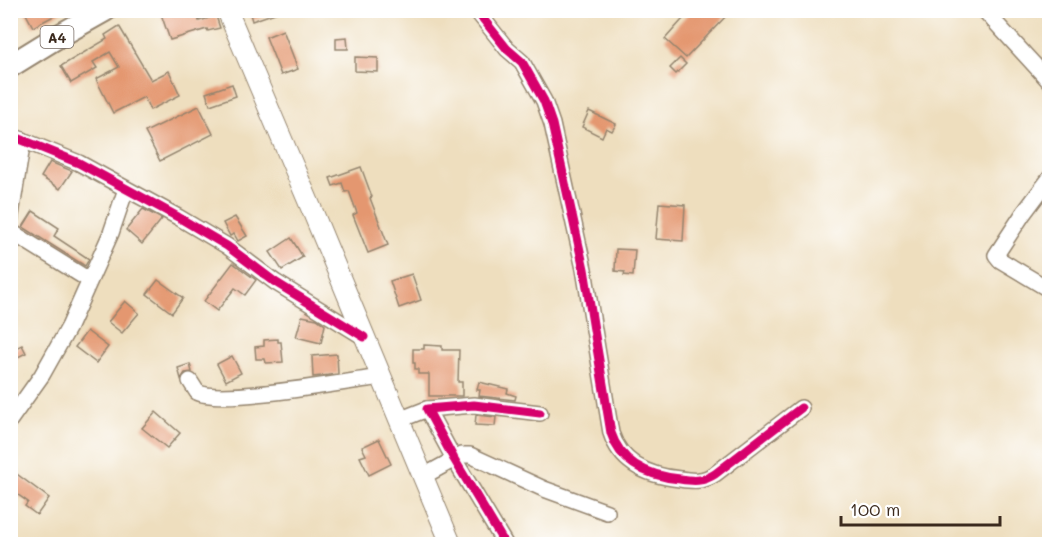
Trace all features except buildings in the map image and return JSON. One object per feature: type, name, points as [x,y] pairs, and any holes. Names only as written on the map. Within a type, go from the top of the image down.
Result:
[{"type":"highway","name":"A4","points":[[10,52],[73,10]]},
{"type":"highway","name":"A4","points":[[10,66],[105,10]]},
{"type":"main road","points":[[227,10],[451,544]]},
{"type":"street","points":[[476,10],[507,49],[522,62],[544,101],[552,124],[584,269],[611,433],[619,451],[640,470],[676,479],[703,480],[715,474],[801,408]]},
{"type":"street","points":[[984,10],[1050,82]]},
{"type":"street","points":[[10,221],[16,137],[79,164],[227,246],[275,282],[364,338]]},
{"type":"street","points":[[1050,178],[996,255],[1000,260],[1050,290]]},
{"type":"street","points":[[10,420],[42,375],[69,327],[111,233],[126,189]]},
{"type":"street","points":[[10,231],[89,280]]},
{"type":"street","points":[[190,381],[197,393],[213,397],[260,394],[381,377]]},
{"type":"street","points":[[399,420],[427,409],[474,405],[540,413]]},
{"type":"street","points":[[427,409],[505,544]]},
{"type":"street","points":[[422,477],[462,455],[474,456],[544,489],[607,512]]},
{"type":"cycle path","points":[[476,10],[507,49],[522,62],[544,101],[552,124],[584,269],[611,433],[622,453],[638,467],[658,475],[702,480],[711,477],[801,408]]},
{"type":"cycle path","points":[[10,135],[79,163],[178,217],[227,246],[275,282],[364,337]]},
{"type":"cycle path","points":[[505,544],[427,409],[474,405],[540,413]]}]
